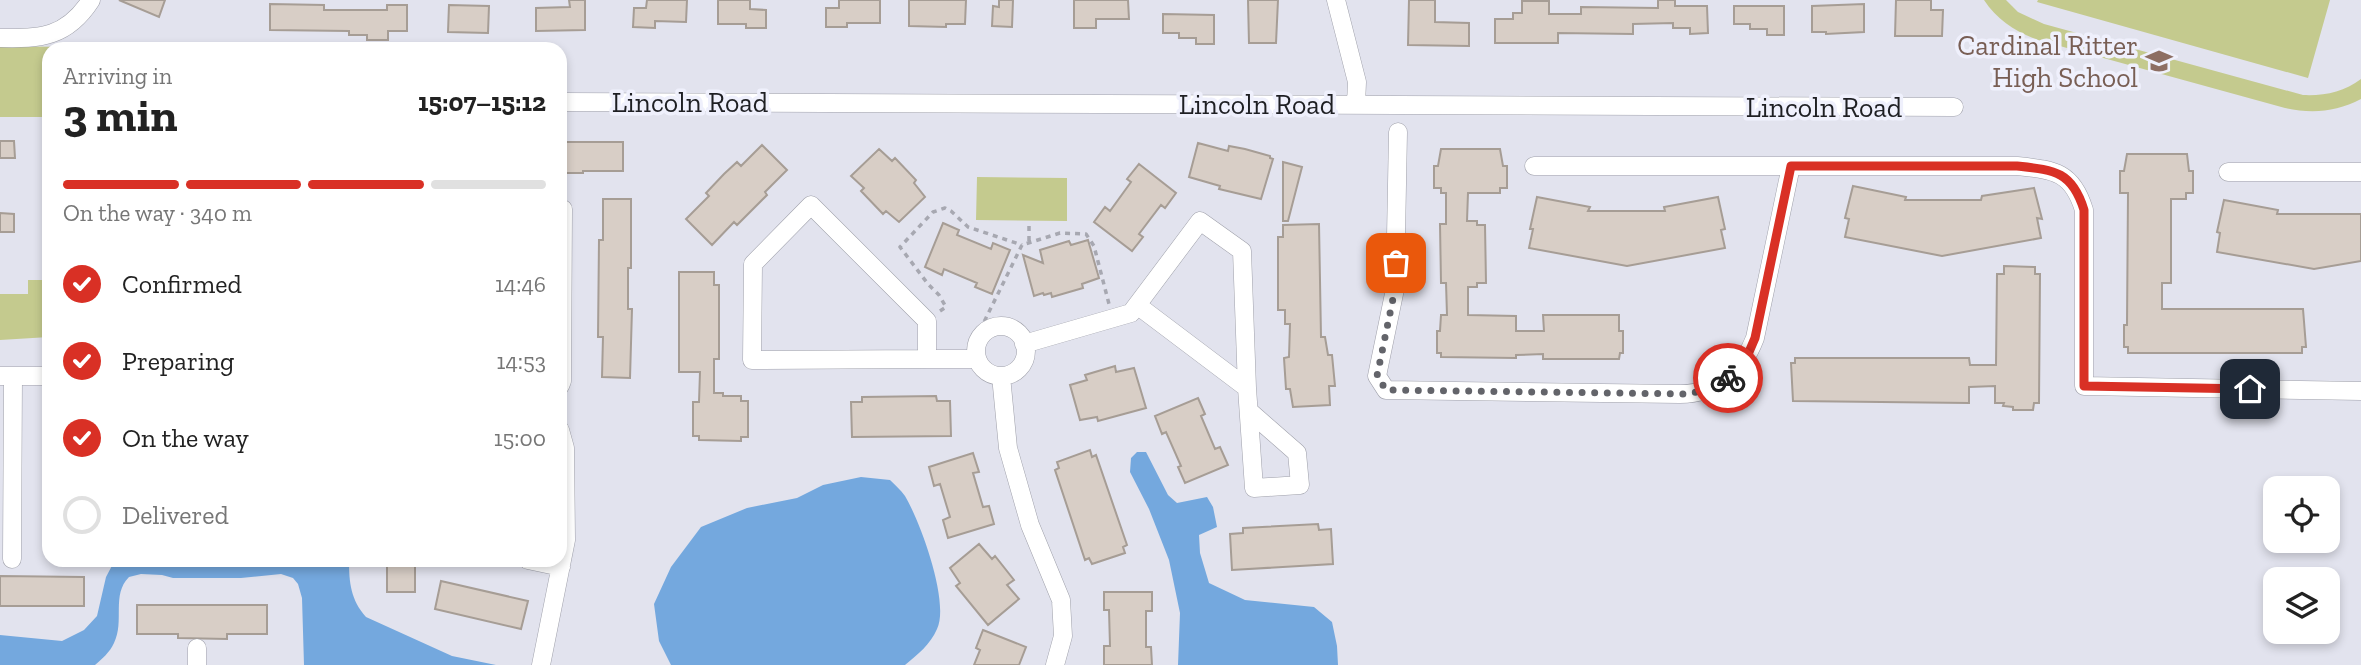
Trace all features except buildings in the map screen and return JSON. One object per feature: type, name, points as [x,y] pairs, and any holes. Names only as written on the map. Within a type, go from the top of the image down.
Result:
[{"type":"street","points":[[0,38],[27,39],[47,36],[78,17],[91,0]]},
{"type":"street","points":[[1336,0],[1357,82],[1356,104]]},
{"type":"street","name":"Lincoln Road","points":[[567,102],[1954,107]]},
{"type":"street","points":[[1398,132],[1395,289],[1377,376],[1386,390],[1686,394],[1708,390],[1732,375],[1746,359],[1755,338],[1791,166]]},
{"type":"street","points":[[1534,166],[2017,166],[2048,169],[2068,180],[2078,192],[2084,210],[2084,386],[2361,391]]},
{"type":"street","points":[[2228,172],[2361,172]]},
{"type":"street","points":[[927,359],[927,321],[811,205],[753,264],[752,360],[977,359]]},
{"type":"street","points":[[1024,344],[1130,313],[1200,221],[1242,251],[1247,388],[1254,488],[1300,485],[1297,453],[1249,411]]},
{"type":"street","points":[[1137,305],[1247,388]]},
{"type":"street","points":[[1001,326],[1011,328],[1020,335],[1024,344],[1025,357],[1019,368],[1008,375],[1001,376],[986,371],[977,359],[977,343],[986,331],[1001,326]]},
{"type":"street","points":[[12,559],[7,376],[42,376]]},
{"type":"street","points":[[1001,376],[1008,448],[1030,525],[1061,600],[1063,636],[1055,665]]},
{"type":"street","points":[[541,665],[561,567]]},
{"type":"path","points":[[927,321],[946,307],[900,247],[933,212],[944,208],[968,227],[1022,245]]},
{"type":"path","points":[[1029,221],[1029,242]]},
{"type":"path","points":[[986,331],[984,322],[1022,245],[1060,233],[1086,234],[1094,246],[1113,320]]},
{"type":"green space","points":[[1984,0],[2006,0],[2018,12],[2044,24],[2303,95],[2334,92],[2361,79],[2361,99],[2324,111],[2285,108],[2038,40],[2008,24],[1995,14]]},
{"type":"green space","points":[[2330,0],[2308,78],[2037,2]]},
{"type":"green space","points":[[0,46],[42,47],[42,117],[0,117]]},
{"type":"green space","points":[[977,177],[1067,178],[1067,221],[976,220]]},
{"type":"green space","points":[[28,280],[42,280],[42,337],[0,340],[0,294],[28,294]]},
{"type":"water","points":[[1137,452],[1146,452],[1168,495],[1177,503],[1207,497],[1213,507],[1217,527],[1199,535],[1200,553],[1209,583],[1245,600],[1314,607],[1332,622],[1338,665],[1178,665],[1180,613],[1169,560],[1149,509],[1130,472],[1131,458]]},
{"type":"water","points":[[861,477],[890,480],[898,488],[911,508],[925,542],[937,582],[940,617],[934,635],[923,649],[905,665],[671,665],[659,641],[654,604],[671,567],[701,527],[747,508],[797,498],[823,485]]},
{"type":"water","points":[[111,567],[349,567],[352,591],[366,617],[452,656],[496,665],[304,665],[302,598],[293,578],[281,574],[241,578],[173,578],[141,574],[129,577],[124,584],[119,600],[117,635],[110,649],[95,665],[0,665],[0,635],[62,641],[84,630],[97,616],[106,577]]},
{"type":"way so far","points":[[1396,263],[1395,289],[1377,376],[1386,390],[1691,394],[1708,390],[1728,378]]},
{"type":"place","name":"Cardinal Ritter High School","points":[[2159,61]]},
{"type":"route","points":[[1728,378],[1746,359],[1755,338],[1791,166],[2017,166],[2045,169],[2063,176],[2078,192],[2084,210],[2084,386],[2250,389]]}]
